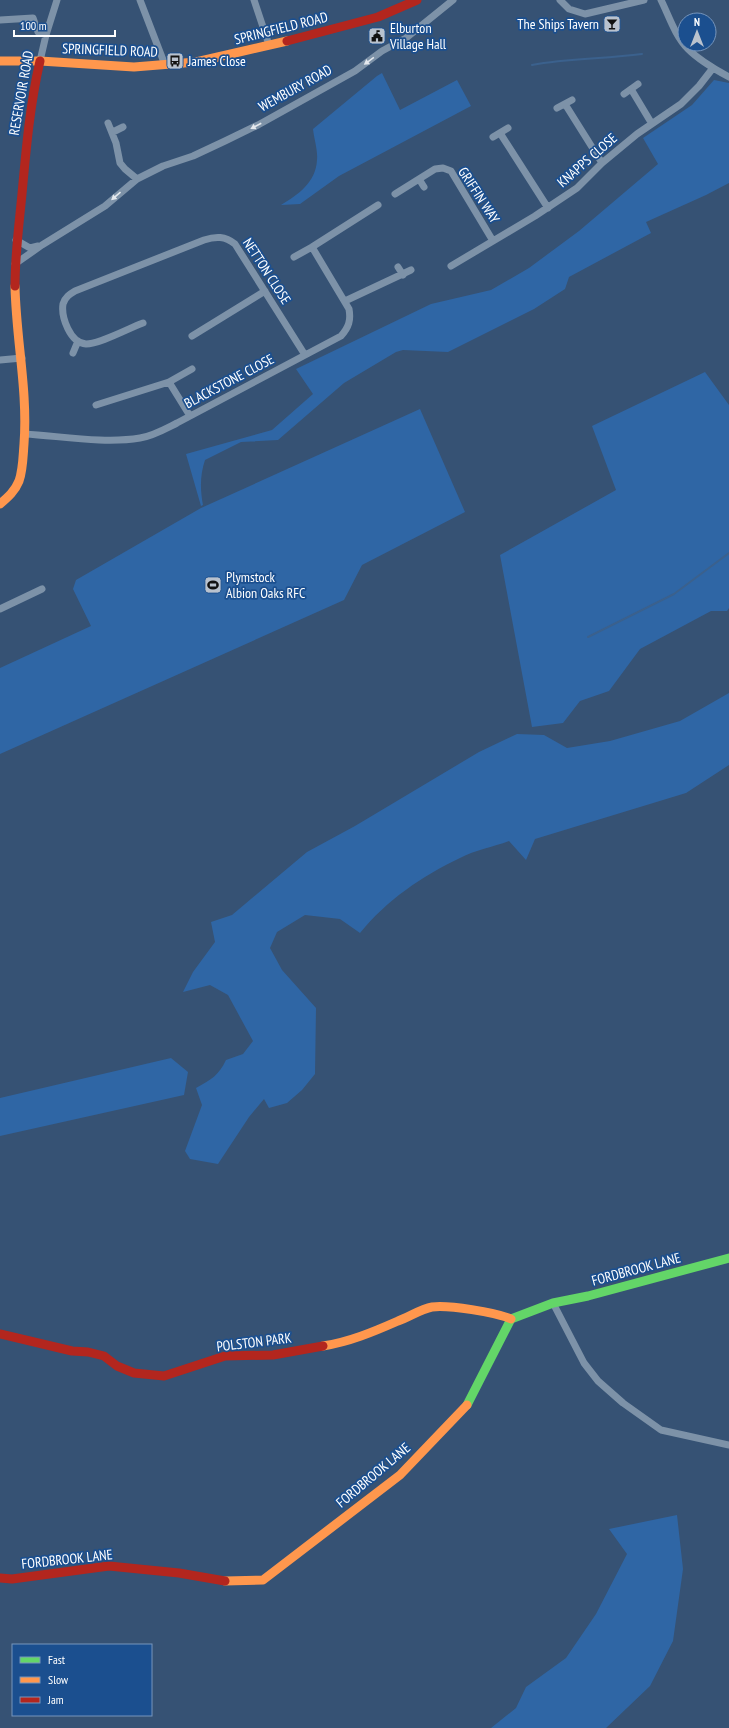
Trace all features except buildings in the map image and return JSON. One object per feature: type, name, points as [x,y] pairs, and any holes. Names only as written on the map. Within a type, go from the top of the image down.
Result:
[{"type":"street","name":"RESERVOIR ROAD","points":[[15,264],[16,240],[35,82],[46,35],[57,0]]},
{"type":"street","points":[[140,0],[164,65]]},
{"type":"street","points":[[254,0],[269,45]]},
{"type":"street","name":"SPRINGFIELD ROAD","points":[[0,60],[134,67],[196,62],[219,58],[383,15],[417,0]]},
{"type":"street","name":"WEMBURY ROAD","points":[[15,264],[42,245],[105,206],[137,179],[163,166],[192,156],[232,138],[355,71],[382,51],[406,38],[453,0]]},
{"type":"street","points":[[560,0],[569,9],[584,14],[644,0]]},
{"type":"street","points":[[661,0],[679,37],[688,49],[713,68],[729,77]]},
{"type":"street","points":[[0,20],[33,18],[38,32],[46,35]]},
{"type":"street","name":"KNAPPS CLOSE","points":[[451,266],[466,254],[493,241],[548,208],[577,188],[602,163],[652,124],[681,104],[699,86],[713,68]]},
{"type":"street","points":[[624,94],[638,84]]},
{"type":"street","points":[[631,89],[652,124]]},
{"type":"street","points":[[557,108],[572,100]]},
{"type":"street","points":[[565,104],[602,163]]},
{"type":"street","points":[[108,123],[113,132],[120,163],[137,179]]},
{"type":"street","points":[[113,132],[122,127]]},
{"type":"street","points":[[493,137],[508,128]]},
{"type":"street","points":[[500,133],[548,208]]},
{"type":"street","name":"GRIFFIN WAY","points":[[395,194],[436,169],[443,168],[451,171],[493,241]]},
{"type":"street","points":[[419,179],[424,187]]},
{"type":"street","points":[[294,256],[312,247],[378,205]]},
{"type":"street","points":[[354,210],[359,217]]},
{"type":"street","name":"NETTON CLOSE","points":[[78,341],[71,335],[63,312],[63,304],[68,296],[75,291],[165,255],[213,237],[222,237],[229,239],[235,244],[305,355]]},
{"type":"street","points":[[16,240],[30,248],[42,245]]},
{"type":"street","name":"BLACKSTONE CLOSE","points":[[25,434],[101,439],[141,438],[154,434],[341,336],[347,328],[350,318],[349,309],[312,247]]},
{"type":"street","points":[[165,255],[168,263]]},
{"type":"street","points":[[0,504],[10,496],[19,480],[23,460],[25,434],[24,380],[16,315],[15,264]]},
{"type":"street","points":[[398,267],[403,275]]},
{"type":"street","points":[[345,301],[411,270]]},
{"type":"street","points":[[192,336],[265,291]]},
{"type":"street","points":[[73,353],[78,341],[84,344],[93,343],[132,323],[144,322]]},
{"type":"street","points":[[197,322],[202,330]]},
{"type":"street","points":[[0,360],[22,358]]},
{"type":"street","points":[[96,405],[169,382],[192,369]]},
{"type":"street","points":[[169,382],[190,416]]},
{"type":"street","points":[[125,396],[128,404]]},
{"type":"street","points":[[0,609],[42,589]]},
{"type":"street","name":"FORDBROOK LANE","points":[[0,1578],[12,1579],[108,1566],[172,1572],[219,1581],[263,1580],[400,1475],[466,1408],[511,1319],[553,1303],[596,1294],[729,1258]]},
{"type":"street","points":[[553,1303],[584,1363],[598,1381],[623,1403],[661,1430],[729,1445]]},
{"type":"street","name":"POLSTON PARK","points":[[0,1334],[72,1351],[88,1352],[104,1356],[117,1366],[134,1372],[164,1376],[225,1356],[273,1355],[342,1343],[371,1333],[432,1307],[468,1310],[504,1316],[511,1319]]},
{"type":"shaded area","points":[[382,73],[400,110],[457,80],[471,106],[339,176],[300,204],[281,205],[294,197],[305,187],[310,181],[316,168],[317,156],[313,129]]},
{"type":"shaded area","points":[[714,80],[729,83],[729,183],[646,222],[651,233],[569,277],[565,289],[534,309],[448,352],[403,350],[396,352],[344,383],[278,440],[241,442],[205,460],[201,477],[203,505],[201,506],[186,454],[272,430],[313,394],[296,369],[431,304],[491,290],[529,268],[579,231],[658,164],[643,138],[692,105]]},
{"type":"shaded area","points":[[705,372],[729,405],[729,608],[727,611],[711,611],[640,649],[609,691],[580,701],[563,723],[532,727],[500,555],[616,490],[592,426]]},
{"type":"shaded area","name":"Plymstock Albion Oaks RFC","points":[[420,409],[465,512],[362,565],[344,600],[0,754],[0,668],[91,626],[73,589],[76,580],[201,508]]},
{"type":"shaded area","points":[[729,693],[729,765],[686,793],[535,839],[526,860],[509,841],[466,855],[432,873],[406,890],[370,921],[360,933],[340,919],[305,915],[277,932],[270,948],[282,970],[316,1008],[315,1074],[302,1090],[287,1103],[269,1108],[264,1099],[249,1117],[218,1164],[190,1159],[185,1151],[202,1105],[196,1088],[214,1077],[226,1060],[243,1054],[253,1041],[228,995],[210,985],[183,992],[193,972],[215,942],[211,922],[232,915],[307,852],[355,826],[479,752],[517,734],[544,735],[567,748],[610,741],[680,721]]},
{"type":"shaded area","points":[[171,1058],[188,1072],[184,1095],[0,1136],[0,1098]]},
{"type":"shaded area","points":[[677,1515],[683,1569],[673,1641],[650,1686],[606,1728],[491,1728],[516,1708],[526,1687],[566,1658],[596,1614],[627,1554],[609,1529]]},
{"type":"waterway","points":[[532,65],[559,61],[642,54]]},
{"type":"waterway","points":[[588,637],[674,594],[729,553]]},
{"type":"traffic: fast","points":[[467,1405],[511,1319],[553,1303],[588,1296],[729,1258]]},
{"type":"traffic: slow","points":[[0,61],[40,61],[134,67],[196,62],[287,41]]},
{"type":"traffic: slow","points":[[0,504],[11,494],[17,485],[23,458],[25,424],[15,286]]},
{"type":"traffic: slow","points":[[323,1346],[361,1336],[432,1307],[449,1307],[472,1310],[504,1316],[511,1319]]},
{"type":"traffic: slow","points":[[225,1581],[263,1580],[400,1475],[467,1405]]},
{"type":"traffic: jam","points":[[287,41],[378,17],[417,0]]},
{"type":"traffic: jam","points":[[15,286],[17,240],[27,144],[31,110],[40,61]]},
{"type":"traffic: jam","points":[[0,1334],[72,1351],[88,1352],[104,1356],[117,1366],[134,1373],[164,1376],[225,1356],[273,1355],[323,1346]]},
{"type":"traffic: jam","points":[[0,1578],[12,1579],[109,1566],[179,1573],[225,1581]]},
{"type":"place","name":"The Ships Tavern","points":[[612,24]]},
{"type":"place","name":"Elburton Village Hall","points":[[377,36]]},
{"type":"place","name":"James Close","points":[[175,61]]},
{"type":"place","name":"Plymstock Albion Oaks RFC","points":[[213,585]]}]
